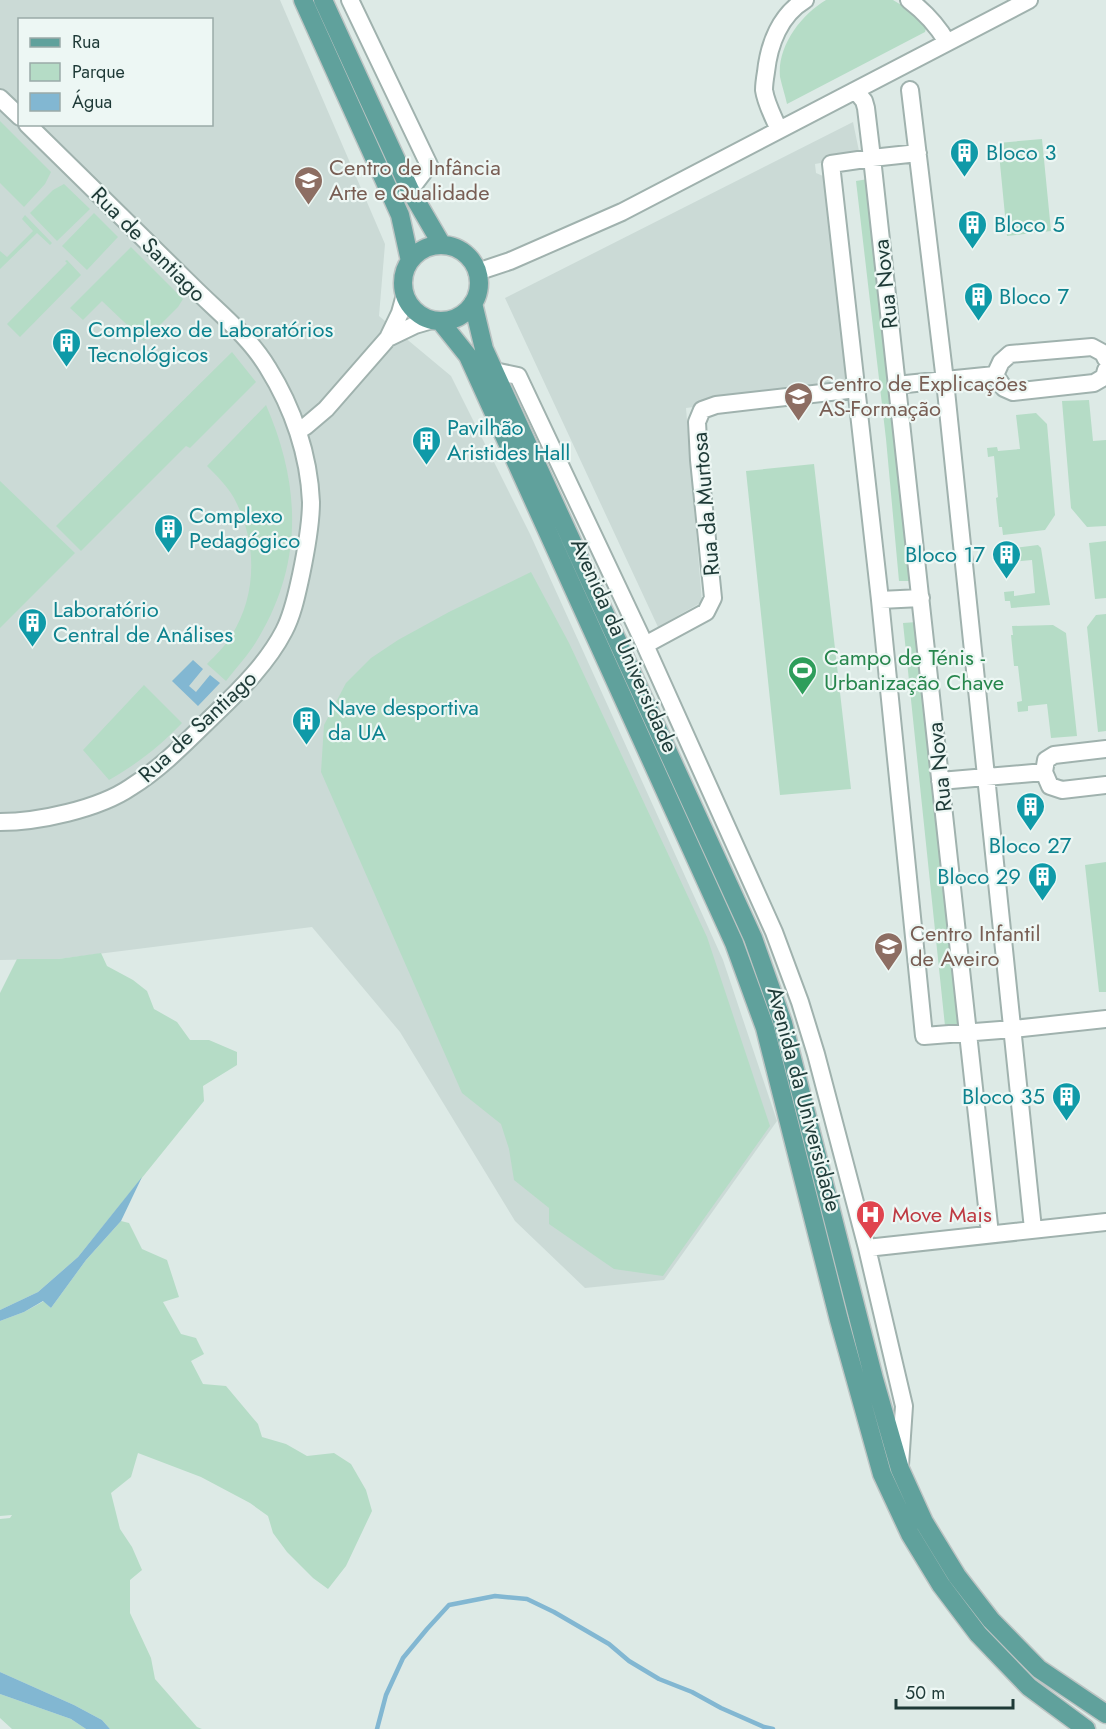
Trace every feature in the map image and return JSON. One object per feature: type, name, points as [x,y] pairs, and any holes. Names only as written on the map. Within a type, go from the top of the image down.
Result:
[{"type":"main road","points":[[303,0],[400,215],[410,261]]},
{"type":"main road","points":[[323,0],[410,190],[442,245]]},
{"type":"main road","points":[[442,245],[464,253],[477,272],[479,283],[473,303],[464,313],[453,319],[436,321],[423,317],[415,311],[405,295],[403,284],[404,272],[418,252],[442,245]]},
{"type":"main road","name":"Avenida da Universidade","points":[[473,303],[484,349],[753,938],[783,1023],[873,1379],[900,1469],[924,1522],[957,1576],[991,1620],[1039,1669],[1106,1714]]},
{"type":"main road","name":"Avenida da Universidade","points":[[436,321],[468,356],[734,944],[765,1028],[828,1276],[882,1474],[910,1534],[941,1585],[978,1634],[1029,1687],[1086,1729]]},
{"type":"street","points":[[909,0],[922,9],[947,42]]},
{"type":"street","points":[[477,272],[510,261],[622,212],[1029,0]]},
{"type":"street","points":[[356,2],[429,165],[410,190]]},
{"type":"street","points":[[779,130],[764,91],[767,58],[782,22],[799,2]]},
{"type":"street","name":"Rua Nova","points":[[910,90],[945,381],[1034,1229]]},
{"type":"street","name":"Rua Nova","points":[[856,91],[864,101],[866,108],[872,158],[990,1234]]},
{"type":"street","points":[[0,98],[18,115]]},
{"type":"street","name":"Rua de Santiago","points":[[0,822],[51,817],[89,807],[130,788],[168,759],[234,695],[266,659],[285,630],[295,600],[306,552],[311,503],[305,458],[298,430],[267,366],[232,325],[29,126]]},
{"type":"street","points":[[918,153],[831,164],[880,600],[924,1036],[1106,1019]]},
{"type":"street","points":[[298,430],[326,409],[388,338],[400,313],[405,295]]},
{"type":"street","points":[[388,338],[415,325],[436,321]]},
{"type":"street","points":[[995,375],[1000,362],[1010,354],[1092,347],[1103,353],[1106,359]]},
{"type":"street","points":[[995,375],[1004,388],[1013,392],[1094,383],[1104,377],[1106,370]]},
{"type":"street","name":"Avenida da Universidade","points":[[494,371],[518,376],[645,645],[774,932],[800,1002],[867,1248],[904,1406],[900,1469]]},
{"type":"street","points":[[896,385],[995,375]]},
{"type":"street","name":"Rua da Murtosa","points":[[645,645],[706,612],[712,598],[699,460],[697,422],[702,410],[716,405],[857,389]]},
{"type":"street","points":[[880,600],[921,598]]},
{"type":"street","points":[[1106,749],[1054,755],[1046,760],[1044,772],[1050,786],[1062,789],[1106,785]]},
{"type":"street","points":[[940,782],[1044,772]]},
{"type":"street","points":[[867,1248],[1106,1222]]},
{"type":"shaded area","points":[[0,0],[280,0],[385,244],[379,316],[451,376],[530,534],[723,960],[777,1121],[664,1280],[585,1288],[515,1221],[400,1032],[312,927],[58,959],[0,960]]},
{"type":"shaded area","points":[[853,122],[860,156],[815,164],[816,173],[823,176],[847,388],[686,408],[702,602],[658,627],[505,298]]},
{"type":"green space","points":[[826,0],[893,0],[908,9],[924,24],[925,32],[787,104],[780,77],[782,54],[792,32],[808,14]]},
{"type":"green space","points":[[0,121],[51,172],[45,184],[24,207],[0,183]]},
{"type":"green space","points":[[1042,139],[1051,231],[1007,236],[998,143]]},
{"type":"green space","points":[[868,179],[914,581],[899,581],[886,439],[856,181]]},
{"type":"green space","points":[[64,184],[90,209],[57,241],[30,213],[53,190]]},
{"type":"green space","points":[[94,213],[118,237],[87,270],[62,246]]},
{"type":"green space","points":[[25,215],[52,243],[50,245],[37,233],[0,269],[0,251],[7,257],[33,231],[22,219]]},
{"type":"green space","points":[[131,247],[183,299],[144,341],[102,301],[83,320],[70,308]]},
{"type":"green space","points":[[67,260],[81,275],[20,337],[7,324],[67,263],[65,261]]},
{"type":"green space","points":[[232,352],[256,382],[190,448],[186,446],[81,551],[56,526]]},
{"type":"green space","points":[[1089,400],[1093,441],[1106,440],[1106,526],[1087,527],[1071,508],[1062,401]]},
{"type":"green space","points":[[266,405],[286,463],[291,493],[290,551],[284,580],[274,608],[248,654],[226,681],[207,664],[226,643],[240,620],[250,585],[250,549],[242,515],[234,498],[207,466]]},
{"type":"green space","points":[[1036,413],[1047,424],[1055,515],[1045,530],[1003,535],[1002,527],[999,527],[994,456],[988,457],[987,448],[997,447],[998,451],[1020,449],[1016,415]]},
{"type":"green space","points":[[814,464],[851,789],[780,795],[746,471]]},
{"type":"green space","points":[[0,481],[75,553],[0,628]]},
{"type":"green space","points":[[1106,541],[1106,598],[1095,599],[1089,543]]},
{"type":"green space","points":[[1038,545],[1041,548],[1050,605],[1011,608],[1010,601],[1005,601],[1004,592],[1014,591],[1014,596],[1035,593],[1032,560],[1011,562],[1011,565],[1002,567],[1001,557],[1005,556],[1005,549]]},
{"type":"green space","points":[[531,572],[569,643],[707,937],[770,1126],[663,1276],[614,1269],[549,1224],[549,1208],[514,1180],[509,1149],[501,1124],[462,1093],[321,772],[324,725],[346,683],[371,658],[449,612]]},
{"type":"green space","points":[[1106,614],[1106,731],[1098,732],[1087,627],[1096,615]]},
{"type":"green space","points":[[917,622],[959,1025],[945,1026],[903,623]]},
{"type":"green space","points":[[1053,625],[1066,633],[1077,736],[1051,738],[1047,704],[1028,706],[1028,711],[1018,712],[1017,702],[1022,701],[1018,666],[1014,666],[1012,626]]},
{"type":"green space","points":[[144,685],[182,723],[148,754],[109,780],[83,750]]},
{"type":"green space","points":[[1106,862],[1106,992],[1099,992],[1085,865]]},
{"type":"green space","points":[[101,953],[107,966],[133,980],[147,991],[154,1009],[177,1022],[190,1040],[209,1040],[237,1052],[237,1065],[203,1086],[204,1101],[78,1257],[38,1292],[0,1310],[0,993],[17,959],[58,959]]},
{"type":"green space","points":[[121,1221],[129,1223],[142,1249],[167,1260],[179,1297],[163,1302],[181,1334],[196,1338],[204,1354],[191,1361],[203,1384],[226,1386],[258,1424],[262,1437],[286,1444],[307,1456],[334,1453],[351,1464],[366,1490],[372,1511],[346,1566],[328,1589],[313,1578],[287,1552],[273,1533],[268,1516],[250,1503],[201,1477],[138,1453],[131,1477],[111,1493],[120,1529],[132,1547],[142,1570],[130,1580],[130,1613],[151,1658],[155,1679],[197,1727],[202,1729],[110,1729],[102,1720],[74,1705],[0,1672],[0,1519],[10,1518],[12,1515],[0,1516],[0,1321],[44,1301],[51,1308],[86,1260]]},
{"type":"green space","points":[[0,1694],[71,1719],[86,1729],[12,1729],[0,1718]]},
{"type":"water","points":[[193,660],[203,669],[189,686],[196,692],[210,675],[220,683],[198,706],[172,681]]},
{"type":"water","points":[[142,1177],[121,1221],[86,1260],[51,1308],[43,1301],[24,1312],[0,1321],[0,1310],[38,1292],[78,1257]]},
{"type":"water","points":[[0,1672],[74,1705],[102,1720],[110,1729],[86,1729],[71,1719],[0,1694]]},
{"type":"waterway","points":[[377,1729],[386,1695],[403,1658],[427,1629],[449,1605],[495,1596],[527,1599],[609,1644],[629,1661],[659,1679],[773,1729]]},
{"type":"place","name":"Bloco 3","points":[[965,178]]},
{"type":"place","name":"Centro de Infância Arte e Qualidade","points":[[308,206]]},
{"type":"place","name":"Bloco 5","points":[[973,250]]},
{"type":"place","name":"Bloco 7","points":[[978,322]]},
{"type":"place","name":"Complexo de Laboratórios Tecnológicos","points":[[67,368]]},
{"type":"place","name":"Centro de Explicações AS-Formação","points":[[798,422]]},
{"type":"place","name":"Pavilhão Aristides Hall","points":[[426,466]]},
{"type":"place","name":"Complexo Pedagógico","points":[[168,554]]},
{"type":"place","name":"Bloco 17","points":[[1006,580]]},
{"type":"place","name":"Laboratório Central de Análises","points":[[32,648]]},
{"type":"place","name":"Campo de Ténis - Urbanização Chave","points":[[803,696]]},
{"type":"place","name":"Nave desportiva da UA","points":[[307,746]]},
{"type":"place","name":"Bloco 27","points":[[1030,832]]},
{"type":"place","name":"Bloco 29","points":[[1042,902]]},
{"type":"place","name":"Centro Infantil de Aveiro","points":[[889,972]]},
{"type":"place","name":"Bloco 35","points":[[1066,1122]]},
{"type":"place","name":"Move Mais","points":[[871,1240]]}]
